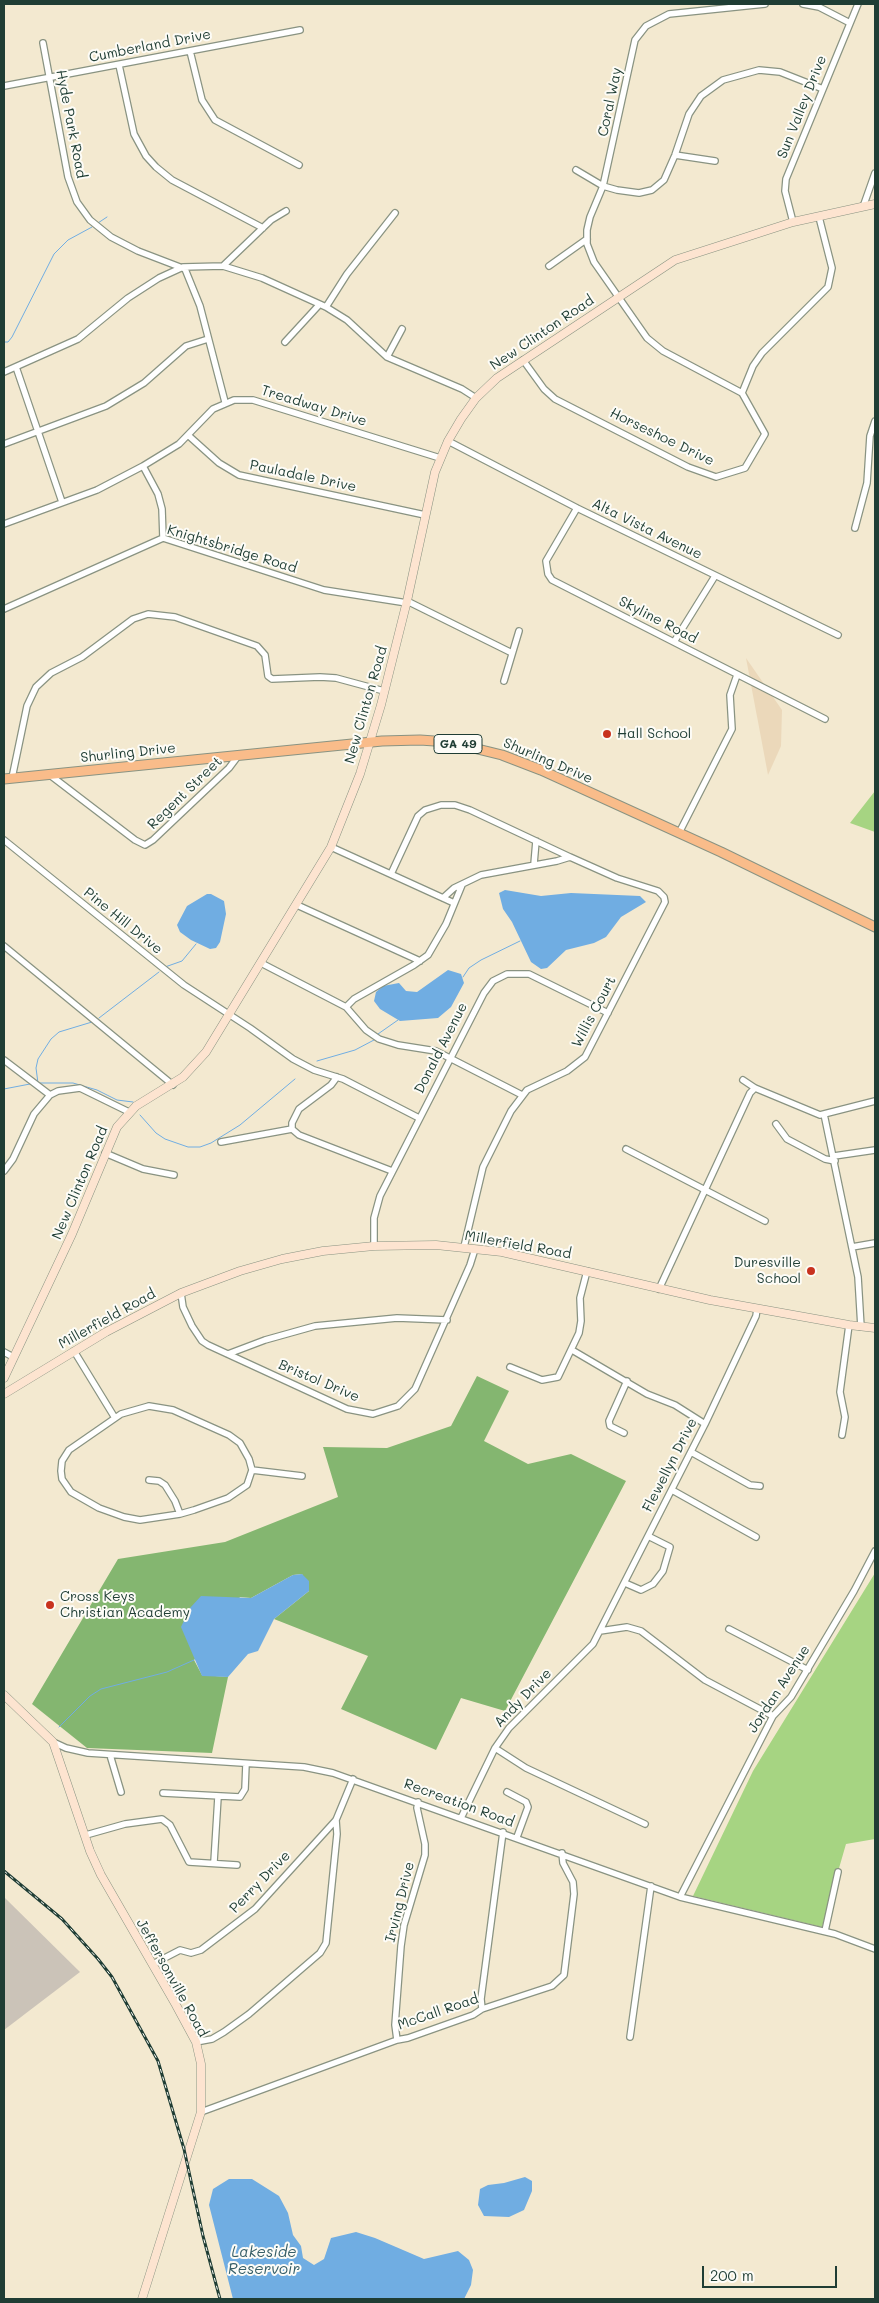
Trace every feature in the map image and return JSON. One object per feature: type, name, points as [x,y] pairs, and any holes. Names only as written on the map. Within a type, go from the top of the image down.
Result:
[{"type":"main road","name":"New Clinton Road","points":[[4,1378],[72,1234],[117,1127],[129,1112],[172,1085],[198,1061],[262,963],[331,847],[360,774],[384,691],[407,602],[425,515],[440,458],[448,441],[476,398],[498,378],[523,360],[684,256],[793,222],[875,204]]},
{"type":"main road","name":"Shurling Drive","points":[[8,779],[368,742],[434,741],[476,747],[502,755],[679,833],[875,927]]},
{"type":"main road","name":"Millerfield Road","points":[[4,1394],[135,1316],[181,1294],[240,1271],[282,1259],[374,1246],[476,1248],[529,1257],[757,1309],[875,1328]]},
{"type":"main road","name":"Jeffersonville Road","points":[[4,1695],[53,1742],[90,1850],[110,1894],[153,1964],[196,2042],[202,2075],[201,2112],[142,2299]]},
{"type":"street","name":"Coral Way","points":[[618,297],[594,262],[587,239],[590,217],[603,186],[635,40],[646,26],[669,14],[765,4]]},
{"type":"street","points":[[803,4],[819,7],[850,23]]},
{"type":"street","name":"Sun Valley Drive","points":[[793,222],[785,191],[786,179],[858,4]]},
{"type":"street","name":"Cumberland Drive","points":[[4,86],[300,30]]},
{"type":"street","name":"Hyde Park Road","points":[[43,43],[68,177],[71,188],[83,212],[98,228],[120,242],[153,257],[183,267]]},
{"type":"street","points":[[190,51],[202,100],[215,120],[299,165]]},
{"type":"street","points":[[119,64],[134,134],[146,156],[172,180],[263,228]]},
{"type":"street","points":[[576,170],[603,186],[633,193],[652,190],[664,180],[676,155],[689,114],[701,96],[723,80],[759,70],[780,72],[823,89]]},
{"type":"street","points":[[676,155],[715,161]]},
{"type":"street","points":[[863,207],[875,173]]},
{"type":"street","points":[[224,266],[276,216],[286,211]]},
{"type":"street","points":[[326,307],[347,274],[395,213]]},
{"type":"street","points":[[618,297],[642,333],[656,346],[742,393],[753,366],[762,352],[828,287],[832,268],[820,217]]},
{"type":"street","points":[[549,266],[587,239]]},
{"type":"street","points":[[4,372],[78,339],[138,291],[183,267],[224,266],[262,278],[326,307],[347,320],[387,357],[462,389],[476,398]]},
{"type":"street","points":[[4,524],[97,490],[143,466],[168,452],[189,436],[206,415],[225,402],[192,284],[183,267]]},
{"type":"street","points":[[284,342],[319,305]]},
{"type":"street","points":[[387,357],[402,329]]},
{"type":"street","points":[[4,444],[106,406],[144,383],[182,349],[208,339]]},
{"type":"street","name":"Horseshoe Drive","points":[[523,360],[544,389],[555,399],[688,467],[716,477],[745,468],[765,434],[742,393]]},
{"type":"street","points":[[16,368],[62,502]]},
{"type":"street","name":"Treadway Drive","points":[[225,402],[239,399],[253,400],[440,458]]},
{"type":"street","points":[[855,528],[867,483],[870,436],[875,420]]},
{"type":"street","name":"Pauladale Drive","points":[[189,436],[224,467],[239,475],[425,515]]},
{"type":"street","name":"Alta Vista Avenue","points":[[448,441],[577,508],[838,635]]},
{"type":"street","points":[[143,466],[158,494],[162,509],[163,538]]},
{"type":"street","name":"Skyline Road","points":[[577,508],[546,561],[548,574],[559,583],[825,718]]},
{"type":"street","name":"Knightsbridge Road","points":[[4,609],[163,538],[324,590],[407,602],[512,653]]},
{"type":"street","points":[[674,642],[715,576]]},
{"type":"street","points":[[8,779],[27,706],[36,687],[51,673],[82,657],[133,618],[148,614],[175,618],[257,646],[264,655],[268,676],[272,679],[336,678],[384,691]]},
{"type":"street","points":[[504,681],[519,631]]},
{"type":"street","points":[[679,833],[732,729],[730,695],[737,674]]},
{"type":"street","name":"Regent Street","points":[[50,774],[135,840],[145,845],[160,834],[230,768],[238,756]]},
{"type":"street","points":[[390,874],[418,816],[425,810],[447,804],[463,808],[570,857]]},
{"type":"street","name":"Pine Hill Drive","points":[[4,840],[152,961],[292,1059],[314,1070],[337,1077],[419,1118]]},
{"type":"street","points":[[534,864],[536,841]]},
{"type":"street","points":[[331,847],[454,903]]},
{"type":"street","points":[[443,898],[481,875],[534,864],[557,862],[570,857]]},
{"type":"street","name":"Willis Court","points":[[464,1247],[483,1168],[522,1095],[533,1086],[567,1071],[581,1061],[663,909],[665,900],[658,891],[618,878],[570,857]]},
{"type":"street","points":[[346,1007],[354,999],[428,955],[438,940],[462,885]]},
{"type":"street","points":[[297,905],[420,961]]},
{"type":"street","points":[[4,946],[172,1085]]},
{"type":"street","points":[[262,963],[346,1007],[366,1030],[379,1039],[398,1045],[436,1051],[522,1095]]},
{"type":"street","name":"Donald Avenue","points":[[374,1246],[375,1212],[392,1172],[484,993],[493,981],[507,974],[520,972],[533,975],[608,1013]]},
{"type":"street","points":[[4,1060],[50,1095]]},
{"type":"street","points":[[337,1077],[331,1085],[299,1109],[292,1123],[292,1129],[299,1135],[392,1172]]},
{"type":"street","points":[[743,1080],[755,1088],[816,1114],[824,1114],[875,1101]]},
{"type":"street","points":[[4,1171],[13,1159],[34,1114],[50,1095],[64,1089],[80,1088],[129,1112]]},
{"type":"street","points":[[659,1288],[750,1093],[755,1088]]},
{"type":"street","points":[[824,1114],[852,1247],[861,1299],[861,1326]]},
{"type":"street","points":[[776,1124],[787,1139],[825,1159],[834,1159],[875,1150]]},
{"type":"street","points":[[221,1142],[292,1129]]},
{"type":"street","points":[[626,1149],[765,1221]]},
{"type":"street","points":[[106,1153],[143,1169],[174,1175]]},
{"type":"street","points":[[852,1247],[875,1243]]},
{"type":"street","name":"Bristol Drive","points":[[181,1294],[183,1307],[196,1333],[208,1345],[347,1409],[367,1413],[381,1412],[398,1406],[415,1389],[476,1248]]},
{"type":"street","points":[[510,1367],[537,1379],[552,1380],[560,1374],[581,1326],[580,1298],[587,1271]]},
{"type":"street","name":"Flewellyn Drive","points":[[600,1631],[705,1424],[756,1316],[757,1309]]},
{"type":"street","points":[[228,1354],[265,1340],[315,1326],[397,1318],[446,1320]]},
{"type":"street","points":[[842,1435],[845,1417],[840,1392],[849,1325]]},
{"type":"street","points":[[572,1350],[647,1394],[675,1405],[705,1424]]},
{"type":"street","points":[[74,1351],[115,1418]]},
{"type":"street","points":[[4,1352],[13,1357]]},
{"type":"street","points":[[624,1433],[610,1426],[608,1421],[627,1381]]},
{"type":"street","points":[[145,1406],[174,1410],[229,1435],[240,1443],[250,1459],[252,1470],[251,1478],[241,1490],[228,1498],[180,1514],[140,1520],[124,1518],[99,1508],[75,1495],[66,1486],[61,1470],[66,1453],[115,1418],[129,1410],[145,1406]]},
{"type":"street","points":[[691,1452],[750,1485],[760,1486]]},
{"type":"street","points":[[252,1470],[302,1476]]},
{"type":"street","points":[[149,1480],[159,1481],[169,1490],[180,1514]]},
{"type":"street","points":[[672,1490],[756,1537]]},
{"type":"street","points":[[624,1583],[641,1590],[653,1584],[662,1571],[670,1548],[648,1536]]},
{"type":"street","name":"Jordan Avenue","points":[[680,1897],[773,1716],[791,1697],[808,1670],[875,1551]]},
{"type":"street","points":[[600,1631],[627,1627],[641,1631],[705,1680],[773,1716]]},
{"type":"street","points":[[729,1629],[808,1670]]},
{"type":"street","name":"Andy Drive","points":[[462,1818],[495,1748],[520,1716],[586,1653],[600,1631]]},
{"type":"street","name":"Recreation Road","points":[[53,1742],[78,1752],[304,1767],[353,1779],[680,1897],[826,1931],[875,1949]]},
{"type":"street","points":[[495,1748],[526,1768],[645,1824]]},
{"type":"street","points":[[110,1755],[121,1792]]},
{"type":"street","points":[[163,1793],[242,1796],[245,1789],[246,1764]]},
{"type":"street","name":"Perry Drive","points":[[153,1964],[180,1950],[191,1953],[201,1950],[255,1909],[336,1820],[353,1779]]},
{"type":"street","points":[[507,1792],[526,1802],[528,1807],[517,1838]]},
{"type":"street","points":[[214,1862],[218,1796]]},
{"type":"street","name":"Irving Drive","points":[[397,2040],[395,2025],[404,1925],[425,1855],[418,1802]]},
{"type":"street","points":[[86,1835],[125,1824],[162,1820],[170,1825],[188,1862],[237,1864]]},
{"type":"street","points":[[196,2042],[212,2039],[224,2032],[320,1953],[326,1943],[337,1834],[336,1820]]},
{"type":"street","points":[[482,2009],[483,1979],[503,1832]]},
{"type":"street","name":"McCall Road","points":[[201,2112],[397,2040],[408,2038],[464,2018],[482,2009],[552,1986],[564,1975],[574,1894],[573,1882],[563,1863],[562,1853]]},
{"type":"street","points":[[826,1931],[838,1872]]},
{"type":"street","points":[[630,2037],[651,1886]]},
{"type":"shaded area","points":[[746,658],[782,710],[781,746],[768,775]]},
{"type":"shaded area","points":[[4,1897],[80,1972],[4,2030]]},
{"type":"green space","points":[[875,791],[875,832],[850,823]]},
{"type":"green space","points":[[477,1376],[509,1391],[484,1441],[528,1464],[571,1454],[626,1481],[505,1711],[461,1698],[436,1750],[341,1709],[368,1656],[274,1619],[309,1591],[302,1574],[293,1575],[251,1598],[240,1597],[194,1660],[202,1675],[228,1677],[212,1753],[87,1748],[32,1704],[118,1559],[225,1542],[338,1497],[323,1447],[387,1448],[451,1426]]},
{"type":"green space","points":[[875,1573],[875,1839],[846,1844],[822,1927],[693,1896],[753,1771]]},
{"type":"water","points":[[505,890],[541,896],[571,893],[640,896],[646,902],[621,917],[606,937],[594,943],[566,950],[547,968],[541,969],[531,962],[512,922],[503,909],[499,893]]},
{"type":"water","points":[[207,894],[211,894],[224,901],[226,914],[220,942],[216,948],[210,949],[191,940],[180,932],[177,925],[187,906]]},
{"type":"water","points":[[448,970],[461,974],[464,983],[451,1007],[438,1018],[400,1021],[380,1009],[374,1001],[376,992],[383,986],[399,983],[406,991],[417,992]]},
{"type":"water","points":[[302,1574],[309,1581],[309,1591],[274,1619],[258,1651],[248,1654],[228,1677],[202,1676],[181,1627],[190,1608],[201,1596],[251,1598],[293,1575]]},
{"type":"water","points":[[525,2177],[532,2181],[532,2191],[524,2210],[509,2217],[484,2216],[478,2205],[480,2189],[488,2185]]},
{"type":"water","name":"Lakeside Reservoir","points":[[229,2179],[252,2179],[279,2196],[288,2213],[293,2235],[301,2246],[303,2258],[314,2265],[324,2259],[331,2238],[356,2232],[424,2259],[458,2251],[469,2260],[473,2270],[471,2285],[464,2299],[233,2299],[209,2205],[213,2189]]},
{"type":"waterway","points":[[98,223],[107,217]]},
{"type":"waterway","points":[[4,342],[8,342],[12,337],[54,254],[68,240],[92,227]]},
{"type":"waterway","points":[[463,977],[469,968],[481,960],[520,941]]},
{"type":"waterway","points":[[165,967],[182,961],[196,944]]},
{"type":"waterway","points":[[99,1018],[159,972]]},
{"type":"waterway","points":[[378,1034],[398,1020]]},
{"type":"waterway","points":[[38,1083],[36,1068],[38,1059],[51,1039],[59,1032],[92,1022]]},
{"type":"waterway","points":[[317,1061],[355,1050],[374,1040]]},
{"type":"waterway","points":[[140,1115],[156,1133],[165,1139],[188,1147],[200,1147],[211,1143],[240,1125],[295,1079]]},
{"type":"waterway","points":[[38,1083],[73,1083],[97,1090],[117,1100],[133,1102]]},
{"type":"waterway","points":[[4,1089],[30,1084]]},
{"type":"waterway","points":[[59,1727],[90,1696],[101,1689],[167,1672],[194,1660]]},
{"type":"railway","points":[[4,1871],[62,1919],[98,1959],[112,1977],[158,2061],[184,2149],[203,2236],[220,2299]]},
{"type":"place","name":"Hall School","points":[[607,734]]},
{"type":"place","name":"Duresville School","points":[[811,1271]]},
{"type":"place","name":"Cross Keys Christian Academy","points":[[50,1605]]}]
